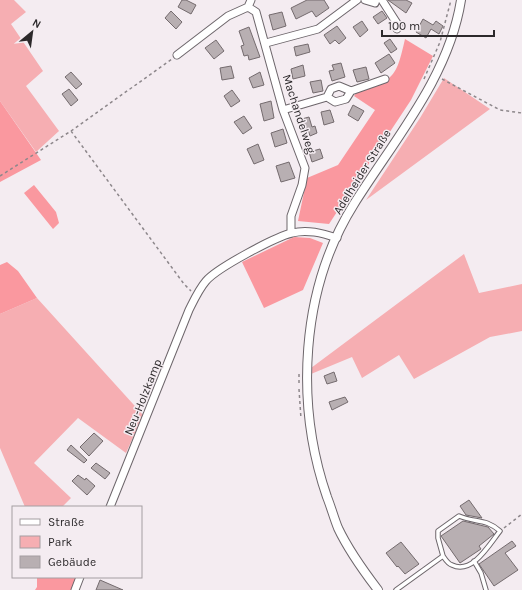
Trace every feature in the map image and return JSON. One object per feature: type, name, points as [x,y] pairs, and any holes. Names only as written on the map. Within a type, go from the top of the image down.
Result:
[{"type":"street","points":[[266,43],[318,29],[357,0]]},
{"type":"street","points":[[364,0],[375,3],[376,0]]},
{"type":"street","points":[[382,0],[398,25],[397,30]]},
{"type":"street","name":"Adelheider Straße","points":[[378,590],[338,528],[319,473],[308,415],[308,359],[312,315],[322,276],[336,238],[353,206],[416,110],[445,56],[461,0]]},
{"type":"street","points":[[177,55],[228,16],[250,3]]},
{"type":"street","name":"Machandelweg","points":[[250,3],[256,12],[266,43],[283,110],[305,168],[302,185],[291,216],[291,233]]},
{"type":"street","points":[[327,97],[335,102],[346,99],[351,91],[385,79]]},
{"type":"street","points":[[283,110],[327,97],[331,89],[340,86],[351,91]]},
{"type":"street","name":"Neu-Holzkamp","points":[[110,506],[189,310],[207,280],[220,270],[275,239],[291,233],[311,231],[336,238]]},
{"type":"street","points":[[75,590],[80,578]]},
{"type":"lane","points":[[459,516],[470,520],[483,520],[500,531],[474,562],[470,565],[460,567],[451,565],[443,556],[438,538],[438,531],[459,516]]},
{"type":"lane","points":[[396,590],[443,556]]},
{"type":"lane","points":[[474,562],[486,590]]},
{"type":"path","points":[[423,82],[440,42],[451,0]]},
{"type":"path","points":[[0,176],[71,131],[177,55]]},
{"type":"path","points":[[435,75],[500,110],[522,113]]},
{"type":"path","points":[[71,131],[184,284],[197,296]]},
{"type":"path","points":[[500,531],[522,514]]},
{"type":"green space","points":[[0,0],[14,0],[26,12],[11,24],[43,71],[26,86],[59,131],[36,152],[0,101]]},
{"type":"green space","points":[[444,78],[490,109],[366,200],[420,118]]},
{"type":"green space","points":[[464,254],[479,293],[522,284],[522,331],[490,337],[414,379],[399,355],[362,378],[352,357],[311,374],[311,368]]},
{"type":"green space","points":[[37,298],[143,415],[126,453],[78,418],[34,463],[71,498],[63,506],[25,506],[0,448],[0,314]]},
{"type":"shaded area","points":[[405,39],[433,56],[411,100],[329,224],[298,221],[307,178],[338,165],[375,110],[354,96],[357,92],[379,84],[387,80],[392,75],[399,62]]},
{"type":"shaded area","points":[[0,101],[41,160],[0,182]]},
{"type":"shaded area","points":[[34,185],[56,212],[59,223],[53,229],[24,193]]},
{"type":"shaded area","points":[[294,237],[310,238],[323,243],[303,290],[264,308],[242,262]]},
{"type":"shaded area","points":[[7,262],[18,271],[37,298],[0,314],[0,265]]},
{"type":"shaded area","points":[[37,578],[78,578],[72,590],[35,590],[37,587]]},
{"type":"building","points":[[182,0],[186,0],[196,5],[191,14],[178,7]]},
{"type":"building","points":[[307,0],[324,0],[329,8],[316,17],[312,11],[296,19],[291,8]]},
{"type":"building","points":[[388,0],[406,0],[412,3],[406,13]]},
{"type":"building","points":[[171,11],[182,22],[176,29],[165,18]]},
{"type":"building","points":[[382,11],[387,18],[378,24],[373,17]]},
{"type":"building","points":[[282,12],[286,26],[273,30],[269,15]]},
{"type":"building","points":[[423,19],[433,25],[436,21],[443,26],[439,34],[431,29],[426,38],[416,32]]},
{"type":"building","points":[[362,21],[368,30],[360,37],[353,27]]},
{"type":"building","points":[[337,26],[346,38],[339,44],[335,40],[330,44],[324,35]]},
{"type":"building","points":[[249,27],[260,57],[249,60],[248,55],[244,56],[241,46],[244,45],[239,31]]},
{"type":"building","points":[[390,39],[397,49],[391,53],[384,43]]},
{"type":"building","points":[[216,40],[224,51],[214,59],[205,48]]},
{"type":"building","points":[[308,44],[310,52],[296,56],[294,47]]},
{"type":"building","points":[[389,54],[395,63],[381,73],[375,63]]},
{"type":"building","points":[[341,63],[345,77],[332,81],[329,71],[334,70],[332,65]]},
{"type":"building","points":[[303,65],[305,76],[293,79],[291,69]]},
{"type":"building","points":[[231,66],[234,78],[222,80],[220,68]]},
{"type":"building","points":[[366,67],[369,79],[357,82],[353,70]]},
{"type":"building","points":[[71,72],[82,84],[76,89],[65,77]]},
{"type":"building","points":[[260,72],[264,85],[253,88],[249,78]]},
{"type":"building","points":[[321,80],[323,91],[313,93],[310,82]]},
{"type":"building","points":[[69,89],[78,100],[71,106],[62,94]]},
{"type":"building","points":[[232,90],[240,101],[231,107],[224,96]]},
{"type":"building","points":[[271,101],[274,118],[264,121],[260,104]]},
{"type":"building","points":[[353,105],[364,111],[358,121],[348,115]]},
{"type":"building","points":[[330,110],[334,122],[324,125],[321,112]]},
{"type":"building","points":[[244,116],[252,128],[243,134],[234,122]]},
{"type":"building","points":[[309,117],[312,127],[315,126],[317,133],[310,136],[308,130],[301,132],[298,120]]},
{"type":"building","points":[[283,129],[287,143],[275,147],[271,133]]},
{"type":"building","points":[[258,144],[264,160],[254,164],[247,149]]},
{"type":"building","points":[[320,149],[323,158],[312,162],[309,152]]},
{"type":"building","points":[[289,162],[295,178],[281,182],[276,166]]},
{"type":"building","points":[[334,372],[337,381],[327,384],[324,376]]},
{"type":"building","points":[[345,397],[348,402],[332,410],[329,402]]},
{"type":"building","points":[[94,433],[103,441],[89,456],[80,447]]},
{"type":"building","points":[[71,445],[87,460],[84,463],[67,450]]},
{"type":"building","points":[[96,463],[110,473],[105,479],[91,468]]},
{"type":"building","points":[[78,475],[85,480],[86,478],[95,486],[87,495],[72,481]]},
{"type":"building","points":[[469,500],[482,518],[466,515],[460,506]]},
{"type":"building","points":[[463,521],[488,527],[494,534],[479,546],[481,549],[460,563],[441,536]]},
{"type":"building","points":[[512,541],[516,546],[505,553],[518,570],[494,586],[479,564]]},
{"type":"building","points":[[401,542],[419,564],[405,574],[398,566],[397,567],[386,553]]},
{"type":"building","points":[[100,580],[123,590],[96,590]]}]
